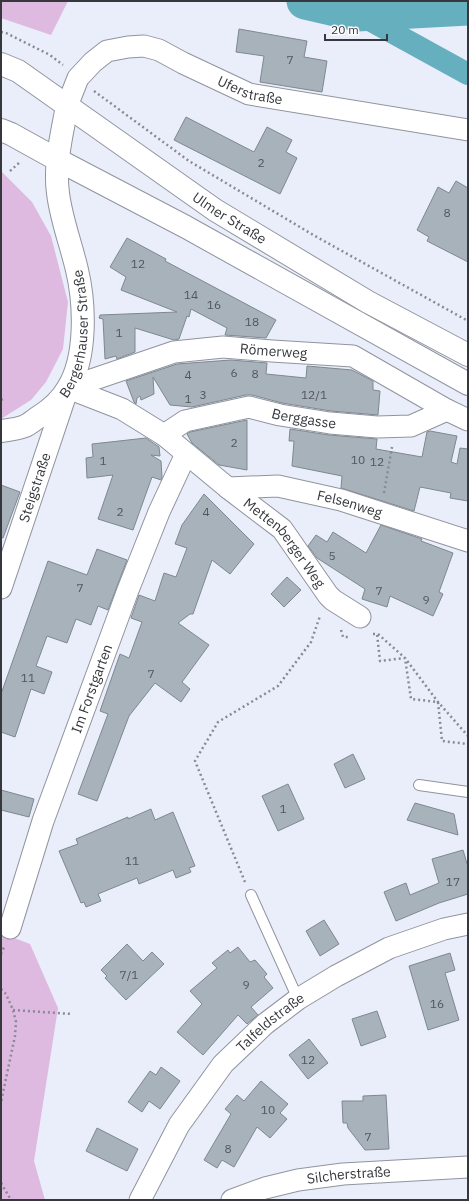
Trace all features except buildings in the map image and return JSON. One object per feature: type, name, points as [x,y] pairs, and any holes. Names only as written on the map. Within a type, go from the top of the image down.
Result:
[{"type":"main road","name":"Ulmer Straße","points":[[1,64],[18,71],[215,210],[368,302],[468,355]]},
{"type":"main road","name":"Bergerhauser Straße","points":[[1,431],[25,426],[58,402],[68,388],[75,371],[80,352],[83,321],[82,295],[77,270],[63,221],[58,195],[58,160],[67,106]]},
{"type":"main road","name":"Ulmer Straße","points":[[1,130],[200,235],[468,384]]},
{"type":"street","name":"Uferstraße","points":[[67,106],[78,78],[93,62],[107,51],[128,46],[144,46],[159,50],[248,94],[468,130]]},
{"type":"street","name":"Römerweg","points":[[68,388],[174,352],[223,347],[354,356],[447,410],[468,420]]},
{"type":"street","name":"Mettenberger Weg","points":[[68,388],[122,409],[164,436],[228,488],[282,529],[330,598],[362,629]]},
{"type":"street","name":"Steigstraße","points":[[1,588],[68,388]]},
{"type":"street","name":"Berggasse","points":[[164,436],[185,421],[249,407],[280,415],[330,423],[378,427],[411,426],[447,410]]},
{"type":"street","name":"Im Forstgarten","points":[[10,928],[43,821],[128,590],[159,512],[186,454]]},
{"type":"street","name":"Felsenweg","points":[[228,488],[278,486],[341,500],[468,541]]},
{"type":"street","name":"Talfeldstraße","points":[[140,1200],[179,1125],[223,1064],[265,1024],[298,999],[336,976],[389,948],[444,929],[468,924]]},
{"type":"street","name":"Silcherstraße","points":[[232,1200],[272,1186],[298,1180],[336,1175],[468,1167]]},
{"type":"lane","points":[[419,785],[468,792]]},
{"type":"lane","points":[[251,895],[298,999]]},
{"type":"path","points":[[1,32],[6,33],[50,55],[97,93],[189,161],[315,236],[468,321]]},
{"type":"path","points":[[386,481],[395,427]]},
{"type":"path","points":[[330,598],[343,637],[362,629],[377,634],[405,658],[438,702],[468,736]]},
{"type":"path","points":[[251,895],[195,761],[218,722],[278,686],[311,642],[330,598]]},
{"type":"path","points":[[362,629],[377,634]]},
{"type":"path","points":[[377,634],[380,661],[405,658]]},
{"type":"path","points":[[405,658],[411,700],[438,702]]},
{"type":"path","points":[[438,702],[442,741],[468,744]]},
{"type":"path","points":[[1,989],[6,994],[13,1010],[16,1022],[15,1036],[1,1102]]},
{"type":"path","points":[[13,1010],[72,1014]]},
{"type":"path","points":[[1,1183],[11,1200]]},
{"type":"shaded area","points":[[1,1],[68,1],[51,35],[1,18]]},
{"type":"shaded area","points":[[1,171],[32,202],[51,236],[68,302],[63,349],[46,382],[31,400],[1,419]]},
{"type":"shaded area","points":[[1,933],[30,944],[58,1008],[34,1161],[45,1200],[1,1200]]},
{"type":"waterway","points":[[305,1],[357,13],[468,7]]},
{"type":"waterway","points":[[357,13],[468,74]]}]
